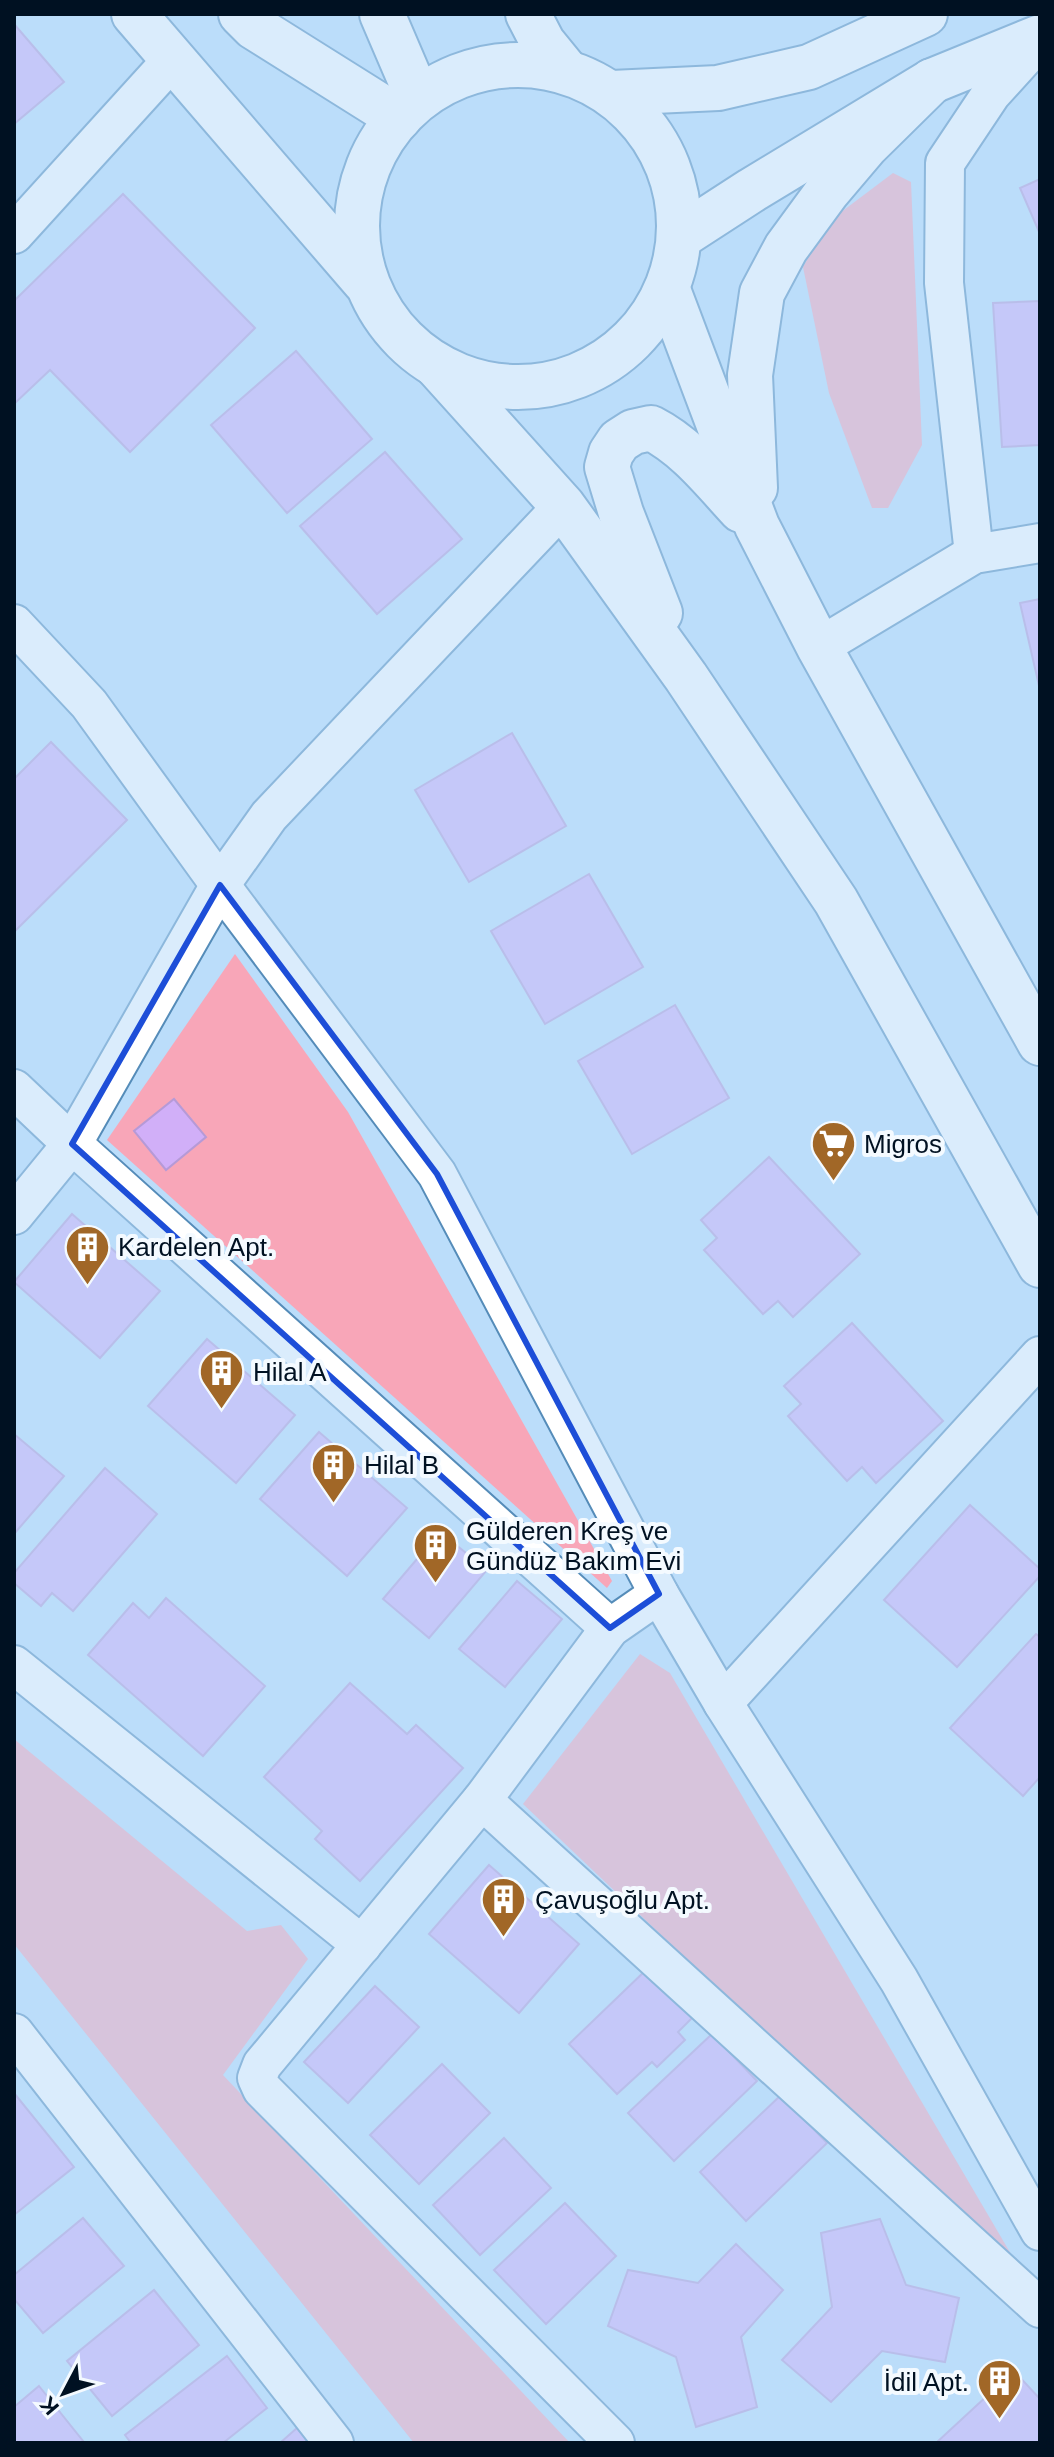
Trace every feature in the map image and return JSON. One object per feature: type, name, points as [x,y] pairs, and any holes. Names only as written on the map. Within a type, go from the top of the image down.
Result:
[{"type":"main road","points":[[134,14],[367,285],[394,330],[436,365],[563,506],[686,677],[836,901],[1040,1265]]},
{"type":"main road","points":[[241,14],[254,27],[408,108]]},
{"type":"main road","points":[[382,14],[408,108]]},
{"type":"main road","points":[[436,365],[487,385],[542,387],[595,370],[638,336],[668,290],[681,236],[675,182],[651,132],[612,93],[555,47],[543,43],[528,14]]},
{"type":"main road","points":[[612,93],[718,88],[809,67],[925,14]]},
{"type":"main road","points":[[681,236],[932,81],[1040,38]]},
{"type":"main road","points":[[367,285],[356,234],[361,183],[382,136],[408,108],[463,73],[514,63],[555,47]]},
{"type":"main road","points":[[757,526],[750,375],[762,293],[786,248],[827,192],[866,146],[932,81]]},
{"type":"main road","points":[[668,290],[757,526],[819,647],[1040,1043]]},
{"type":"main road","points":[[686,677],[621,513],[607,467],[611,453],[619,441],[633,432],[651,428],[686,450],[757,526]]},
{"type":"street","points":[[974,554],[944,283],[945,163],[991,94],[1040,38]]},
{"type":"street","points":[[14,234],[174,58]]},
{"type":"street","points":[[14,1215],[72,1144],[220,885],[269,816],[563,506]]},
{"type":"street","points":[[819,647],[974,554],[1040,543]]},
{"type":"street","points":[[14,624],[89,704],[220,885],[437,1174],[659,1594],[723,1703],[899,1980],[1040,2231]]},
{"type":"street","points":[[14,1089],[610,1628]]},
{"type":"street","points":[[723,1703],[1040,1356]]},
{"type":"street","points":[[615,2443],[262,2089],[257,2078],[262,2065],[482,1800],[610,1628],[659,1594]]},
{"type":"street","points":[[14,1665],[362,1945]]},
{"type":"street","points":[[482,1800],[1040,2308]]},
{"type":"street","points":[[14,2033],[334,2443]]},
{"type":"highlighted area","points":[[220,885],[437,1174],[659,1594],[610,1628],[72,1144]]},
{"type":"shaded area","points":[[893,173],[911,182],[922,445],[888,508],[872,508],[829,393],[803,267],[828,222]]},
{"type":"shaded area","points":[[235,954],[348,1112],[612,1581],[607,1588],[107,1140]]},
{"type":"shaded area","points":[[640,1654],[670,1673],[1028,2283],[523,1804]]},
{"type":"shaded area","points":[[14,1739],[247,1931],[281,1925],[308,1959],[223,2075],[570,2443],[414,2443],[14,1944]]},
{"type":"building","points":[[14,24],[64,82],[14,124]]},
{"type":"building","points":[[1040,179],[1040,234],[1020,188]]},
{"type":"building","points":[[123,194],[255,328],[130,452],[50,370],[14,404],[14,301]]},
{"type":"building","points":[[1040,301],[1040,445],[1002,447],[993,303]]},
{"type":"building","points":[[296,351],[372,439],[287,513],[211,425]]},
{"type":"building","points":[[385,452],[462,539],[377,614],[300,526]]},
{"type":"building","points":[[1040,599],[1040,690],[1020,603]]},
{"type":"building","points":[[512,733],[566,826],[469,882],[415,790]]},
{"type":"building","points":[[51,742],[127,820],[14,932],[14,779]]},
{"type":"building","points":[[589,874],[643,967],[545,1024],[491,931]]},
{"type":"building","points":[[675,1005],[729,1098],[632,1154],[578,1061]]},
{"type":"building","points":[[174,1099],[206,1137],[166,1170],[134,1131]]},
{"type":"building","points":[[769,1157],[860,1254],[793,1317],[778,1301],[763,1314],[704,1250],[717,1238],[701,1220]]},
{"type":"building","name":"Kardelen Apt.","points":[[72,1214],[160,1291],[100,1358],[14,1282]]},
{"type":"building","points":[[852,1323],[943,1421],[876,1483],[862,1467],[847,1481],[788,1416],[801,1404],[784,1386]]},
{"type":"building","name":"Hilal A","points":[[207,1339],[295,1415],[236,1483],[148,1406]]},
{"type":"building","name":"Hilal B","points":[[319,1432],[407,1508],[347,1576],[260,1499]]},
{"type":"building","points":[[14,1434],[64,1476],[14,1534]]},
{"type":"building","points":[[105,1468],[157,1514],[73,1611],[52,1593],[41,1606],[14,1583],[14,1573]]},
{"type":"building","points":[[970,1505],[1040,1569],[1040,1576],[957,1667],[884,1600]]},
{"type":"building","name":"Gülderen Kreş ve Gündüz Bakım Evi","points":[[440,1532],[487,1570],[429,1638],[383,1599]]},
{"type":"building","points":[[517,1581],[562,1619],[505,1687],[459,1649]]},
{"type":"building","points":[[166,1598],[265,1686],[203,1756],[88,1655],[133,1603],[149,1618]]},
{"type":"building","points":[[1036,1634],[1040,1637],[1040,1777],[1023,1796],[950,1728]]},
{"type":"building","points":[[350,1683],[407,1734],[416,1725],[463,1768],[360,1881],[315,1839],[322,1831],[264,1777]]},
{"type":"building","name":"Çavuşoğlu Apt.","points":[[489,1865],[579,1944],[519,2013],[429,1934]]},
{"type":"building","points":[[646,1970],[692,2018],[678,2032],[685,2040],[657,2067],[652,2062],[617,2094],[569,2044]]},
{"type":"building","points":[[375,1986],[419,2027],[348,2103],[304,2062]]},
{"type":"building","points":[[712,2034],[757,2081],[674,2161],[628,2113]]},
{"type":"building","points":[[442,2064],[490,2113],[419,2184],[370,2135]]},
{"type":"building","points":[[14,2093],[74,2167],[14,2215]]},
{"type":"building","points":[[781,2095],[827,2143],[746,2221],[700,2172]]},
{"type":"building","points":[[504,2138],[551,2188],[480,2255],[433,2205]]},
{"type":"building","points":[[565,2203],[616,2256],[546,2324],[494,2270]]},
{"type":"building","points":[[83,2218],[124,2266],[43,2333],[14,2299],[14,2275]]},
{"type":"building","points":[[880,2219],[906,2285],[959,2298],[945,2362],[882,2351],[831,2402],[782,2360],[832,2307],[821,2233]]},
{"type":"building","points":[[736,2244],[783,2290],[741,2337],[757,2407],[696,2427],[676,2357],[608,2326],[628,2270],[698,2283]]},
{"type":"building","points":[[154,2290],[199,2345],[112,2416],[67,2361]]},
{"type":"building","points":[[227,2356],[267,2408],[223,2443],[131,2443],[125,2435]]},
{"type":"building","name":"İdil Apt.","points":[[1014,2371],[1040,2399],[1040,2443],[936,2443]]},
{"type":"building","points":[[39,2386],[83,2441],[81,2443],[14,2443],[14,2407]]},
{"type":"building","points":[[297,2428],[309,2443],[280,2443]]},
{"type":"place","name":"Migros","points":[[833,1183]]},
{"type":"place","name":"Kardelen Apt.","points":[[87,1286]]},
{"type":"place","name":"Hilal A","points":[[222,1411]]},
{"type":"place","name":"Hilal B","points":[[333,1504]]},
{"type":"place","name":"Gülderen Kreş ve Gündüz Bakım Evi","points":[[435,1585]]},
{"type":"place","name":"Çavuşoğlu Apt.","points":[[504,1939]]},
{"type":"place","name":"İdil Apt.","points":[[1000,2421]]}]
